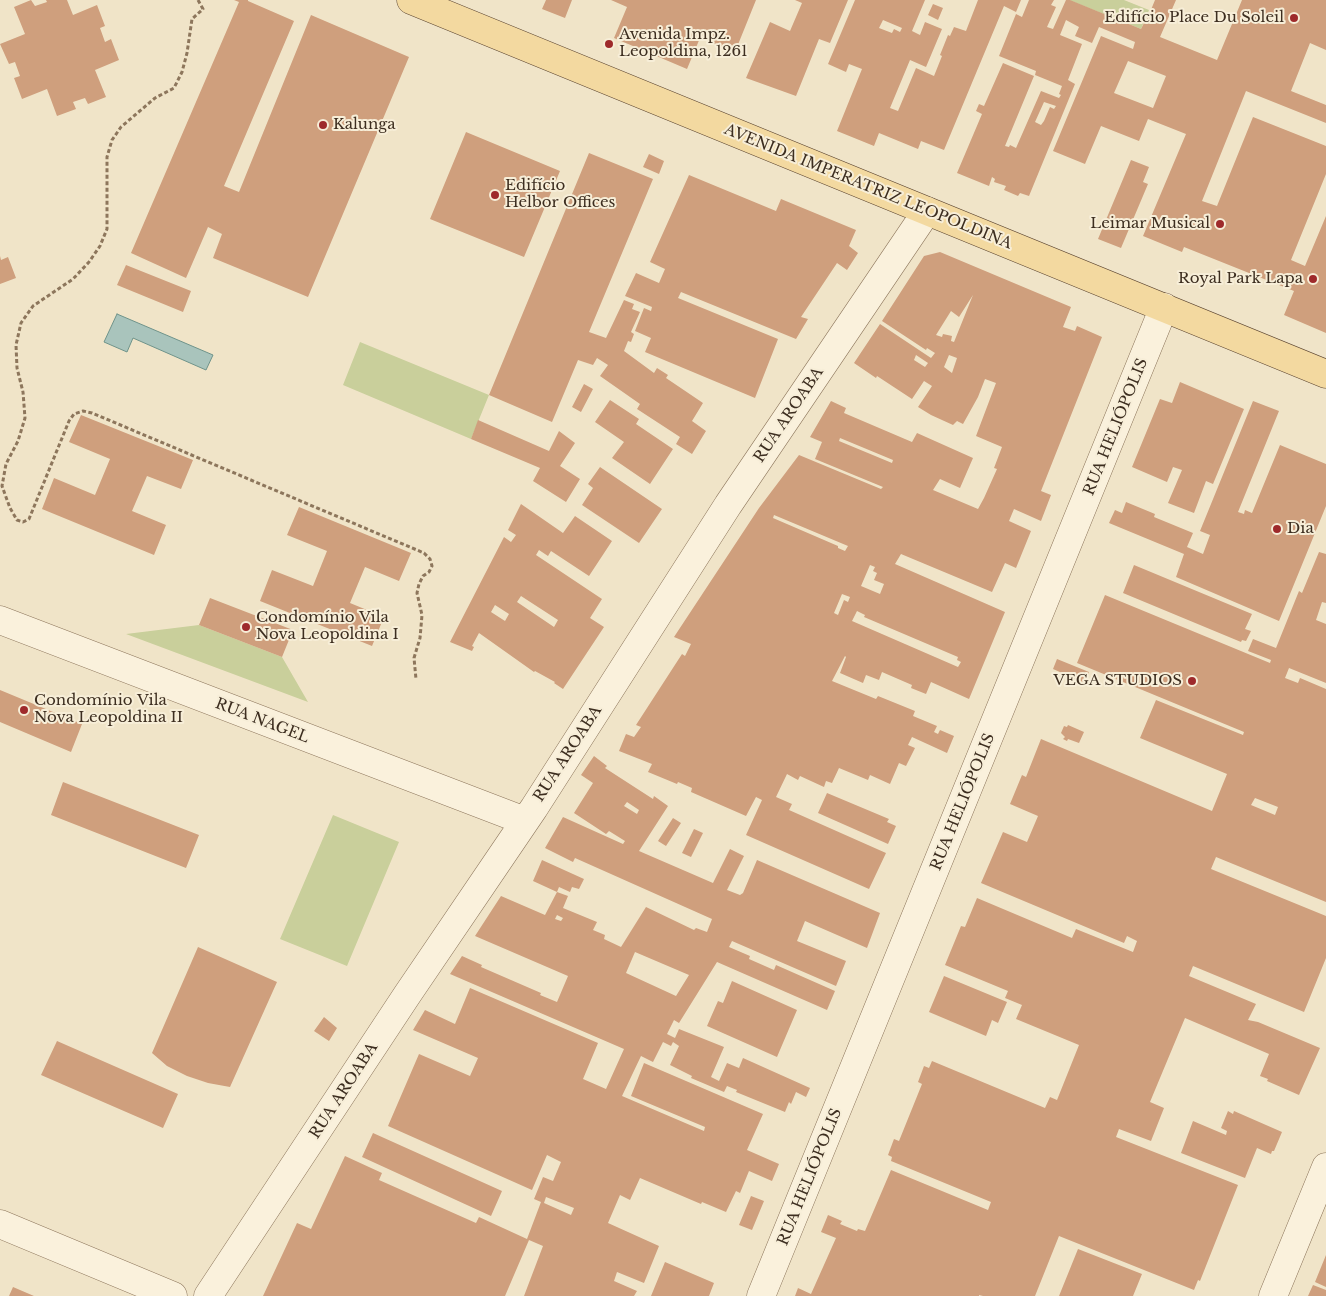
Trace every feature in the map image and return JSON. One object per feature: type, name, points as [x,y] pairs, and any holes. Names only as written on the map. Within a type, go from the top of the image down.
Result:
[{"type":"main road","name":"AVENIDA IMPERATRIZ LEOPOLDINA","points":[[411,0],[1326,374]]},
{"type":"street","name":"RUA AROABA","points":[[208,1296],[407,995],[525,822],[728,505],[927,212]]},
{"type":"street","name":"RUA HELIÓPOLIS","points":[[761,1296],[1164,307]]},
{"type":"street","name":"RUA NAGEL","points":[[0,620],[525,822]]},
{"type":"street","points":[[1273,1296],[1326,1167]]},
{"type":"street","points":[[0,1224],[173,1296]]},
{"type":"path","points":[[198,0],[203,9],[192,19],[185,63],[174,88],[155,98],[122,126],[112,140],[107,156],[107,229],[100,246],[89,262],[73,279],[33,306],[21,323],[16,345],[17,368],[23,392],[25,418],[18,441],[6,464],[2,486],[16,520],[23,522],[29,519],[69,421],[74,414],[82,412],[92,413],[424,553],[430,558],[432,566],[429,572],[423,576],[417,594],[422,615],[420,638],[414,658],[416,679]]},
{"type":"green space","points":[[1069,0],[1124,0],[1149,10],[1141,29]]},
{"type":"green space","points":[[360,342],[489,395],[471,439],[343,385]]},
{"type":"green space","points":[[199,625],[282,657],[308,702],[126,634]]},
{"type":"green space","points":[[333,815],[399,842],[347,966],[280,939]]},
{"type":"water","points":[[117,314],[213,355],[206,370],[133,338],[127,352],[104,342]]},
{"type":"building","points":[[31,0],[35,6],[47,2],[46,0],[67,0],[73,15],[97,5],[105,26],[100,28],[105,42],[111,39],[119,60],[95,70],[106,97],[88,104],[85,98],[73,102],[76,109],[57,116],[47,89],[22,99],[14,78],[20,76],[15,62],[9,64],[0,44],[25,34],[14,7]]},
{"type":"building","name":"Kalunga","points":[[234,0],[248,0],[294,21],[224,186],[239,192],[311,15],[409,57],[308,297],[213,258],[222,234],[208,227],[186,278],[131,253],[239,2]]},
{"type":"building","points":[[546,0],[572,0],[565,18],[542,9]]},
{"type":"building","points":[[611,0],[756,0],[735,52],[700,38],[687,69],[614,38],[627,7]]},
{"type":"building","points":[[795,0],[848,0],[830,43],[819,39],[796,96],[746,78],[770,22],[790,31],[802,3]]},
{"type":"building","points":[[855,0],[925,0],[912,31],[920,35],[925,22],[942,29],[926,67],[910,60],[890,108],[898,111],[916,68],[934,76],[948,35],[950,36],[954,27],[966,31],[978,0],[1021,0],[1016,12],[1004,6],[944,150],[921,141],[918,149],[879,133],[874,146],[837,131],[862,69],[849,64],[846,72],[828,64]],"holes":[[[883,20],[902,28],[900,32],[894,29],[892,33],[879,28]]]},
{"type":"building","points":[[1029,0],[1054,0],[1051,5],[1056,7],[1047,27],[1053,29],[1066,0],[1070,0],[1141,29],[1155,0],[1176,0],[1160,37],[1217,60],[1242,0],[1326,0],[1326,50],[1310,43],[1291,91],[1326,105],[1326,123],[1246,91],[1202,201],[1217,206],[1253,117],[1326,146],[1326,174],[1291,260],[1305,266],[1326,216],[1326,333],[1284,315],[1294,291],[1184,247],[1182,252],[1143,236],[1186,134],[1148,119],[1139,141],[1101,126],[1085,164],[1053,151],[1101,36],[1133,49],[1135,42],[1099,27],[1092,43],[1075,36],[1079,27],[1066,20],[1060,35],[1082,44],[1068,80],[1075,84],[1029,196],[1020,193],[1018,196],[1004,190],[1006,186],[994,182],[995,179],[992,177],[989,186],[957,173],[982,114],[976,111],[979,104],[984,106],[1003,63],[1034,76],[1005,146],[1009,147],[1010,145],[1016,148],[1041,91],[1059,98],[1061,95],[1059,94],[1062,86],[1035,75],[1036,71],[999,56],[1016,14],[1022,17]],"holes":[[[1128,61],[1166,76],[1153,108],[1114,93]],[[1044,102],[1056,106],[1054,109],[1050,107],[1041,125],[1035,122]]]},
{"type":"building","points":[[933,4],[943,8],[938,20],[928,15]]},
{"type":"building","name":"Edifício Helbor Offices","points":[[466,132],[560,171],[524,257],[430,219]]},
{"type":"building","points":[[589,153],[653,179],[589,332],[606,338],[624,300],[634,304],[632,309],[640,312],[631,332],[634,334],[631,342],[628,341],[624,351],[654,373],[657,368],[668,375],[666,378],[703,403],[692,421],[706,431],[692,454],[676,444],[680,437],[637,409],[640,404],[600,376],[608,365],[597,358],[593,365],[578,360],[552,422],[489,395]]},
{"type":"building","points":[[649,154],[664,161],[659,174],[643,167]]},
{"type":"building","points":[[1131,160],[1149,167],[1143,182],[1148,184],[1121,248],[1098,239]]},
{"type":"building","points":[[689,175],[776,211],[781,199],[856,230],[849,246],[858,253],[847,270],[837,263],[801,317],[808,319],[796,339],[681,292],[678,298],[778,339],[755,398],[645,352],[651,338],[635,331],[644,308],[651,311],[652,307],[625,296],[636,273],[659,283],[665,269],[650,262]]},
{"type":"building","points":[[940,252],[1071,307],[1063,327],[1075,331],[1077,326],[1102,337],[1041,491],[1051,495],[1041,521],[1014,509],[1009,521],[1031,531],[1016,568],[1005,563],[992,592],[901,554],[895,564],[1005,612],[969,699],[931,682],[926,694],[911,688],[912,685],[882,672],[879,680],[866,675],[863,683],[840,673],[845,656],[832,681],[876,699],[878,696],[915,711],[913,716],[937,726],[934,732],[938,734],[940,730],[954,736],[947,753],[912,737],[908,745],[915,748],[906,766],[899,763],[890,784],[870,775],[868,780],[839,768],[832,783],[826,781],[824,787],[800,776],[798,780],[787,774],[776,797],[792,804],[789,810],[886,853],[869,889],[746,835],[762,800],[756,797],[746,816],[691,792],[692,788],[648,772],[652,764],[619,751],[626,734],[634,737],[641,727],[636,725],[682,654],[685,656],[691,644],[674,637],[759,508],[799,455],[881,489],[883,487],[815,459],[822,442],[810,437],[831,401],[846,408],[844,413],[912,442],[917,433],[973,458],[960,488],[940,479],[933,490],[978,509],[997,469],[994,468],[1002,447],[976,436],[996,383],[985,379],[978,397],[963,424],[957,421],[953,425],[918,407],[932,386],[924,381],[912,399],[854,363],[880,324],[931,358],[935,353],[927,348],[926,350],[882,321],[924,256]],"holes":[[[973,295],[954,342],[951,341],[952,336],[943,334],[942,337],[936,335],[951,311],[959,317]],[[916,355],[928,363],[925,367],[914,360]],[[949,355],[957,358],[952,373],[944,367]],[[840,438],[893,460],[892,463],[839,441]],[[774,515],[848,546],[845,551],[838,548],[838,546],[773,518]],[[870,565],[875,567],[873,571],[877,573],[874,580],[884,584],[880,594],[861,586]],[[842,594],[850,597],[848,602],[844,600],[838,615],[834,613]],[[857,611],[865,615],[864,617],[958,657],[957,660],[961,662],[958,667],[852,621]]]},
{"type":"building","points":[[0,256],[1,260],[8,257],[16,278],[0,284]]},
{"type":"building","points":[[126,265],[191,291],[183,312],[117,285]]},
{"type":"building","points":[[1180,382],[1244,409],[1213,484],[1206,481],[1194,513],[1168,503],[1182,470],[1173,467],[1167,482],[1132,467],[1160,399],[1172,403]]},
{"type":"building","points":[[584,384],[593,389],[581,412],[572,407]]},
{"type":"building","points":[[610,400],[639,419],[636,424],[673,449],[650,484],[612,458],[624,442],[595,422]]},
{"type":"building","points":[[1253,401],[1279,411],[1238,512],[1244,514],[1245,510],[1252,513],[1280,445],[1326,464],[1326,506],[1279,621],[1176,577],[1184,554],[1109,523],[1115,510],[1122,513],[1126,502],[1155,514],[1154,517],[1193,533],[1187,547],[1203,554],[1210,535],[1200,531]]},
{"type":"building","points":[[81,415],[193,460],[181,489],[147,476],[132,511],[166,525],[154,555],[42,509],[54,478],[95,495],[110,459],[69,442]]},
{"type":"building","points":[[478,420],[549,451],[559,431],[575,443],[560,466],[580,479],[566,502],[533,481],[540,468],[471,439]]},
{"type":"building","points":[[600,467],[662,509],[639,543],[582,505],[593,488],[588,484]]},
{"type":"building","points":[[521,504],[563,533],[575,516],[612,541],[589,576],[551,551],[548,556],[539,550],[536,555],[602,599],[590,618],[604,627],[563,689],[555,682],[534,672],[479,633],[472,646],[474,647],[472,651],[450,642],[504,537],[511,542],[516,535],[508,530]],"holes":[[[521,596],[558,620],[554,627],[517,602]],[[495,605],[509,614],[505,621],[491,612]]]},
{"type":"building","points":[[299,507],[411,553],[399,581],[365,567],[350,603],[384,617],[372,646],[260,601],[272,570],[313,586],[327,551],[287,535]]},
{"type":"building","points":[[1319,552],[1326,554],[1326,603],[1322,602],[1316,620],[1326,624],[1326,683],[1289,668],[1285,678],[1298,683],[1300,678],[1326,689],[1326,902],[1216,857],[1211,869],[1326,916],[1326,958],[1304,1012],[1193,966],[1189,976],[1256,1004],[1248,1020],[1258,1022],[1320,1048],[1299,1095],[1260,1076],[1269,1054],[1185,1018],[1150,1102],[1164,1108],[1151,1141],[1119,1129],[1116,1137],[1238,1185],[1200,1281],[1198,1280],[1194,1290],[1059,1236],[1035,1296],[795,1296],[798,1288],[811,1294],[836,1238],[821,1232],[828,1215],[842,1221],[840,1224],[857,1231],[858,1229],[865,1231],[891,1170],[988,1210],[991,1202],[891,1161],[892,1157],[888,1155],[894,1139],[899,1141],[922,1084],[918,1082],[924,1066],[929,1068],[932,1061],[1045,1108],[1050,1097],[1057,1100],[1079,1045],[1016,1019],[1022,1005],[1005,998],[1008,991],[945,965],[961,926],[965,927],[977,898],[1072,938],[1076,929],[1133,952],[1137,941],[1127,936],[1124,943],[981,883],[1003,832],[1027,842],[1038,816],[1010,804],[1022,775],[1026,777],[1041,739],[1212,811],[1227,774],[1140,738],[1156,700],[1243,735],[1244,732],[1077,663],[1105,595],[1270,663],[1271,660],[1248,651],[1253,639],[1276,648],[1299,591],[1302,593]],"holes":[[[1255,798],[1278,807],[1275,815],[1251,805]]]},
{"type":"building","points":[[1134,565],[1252,614],[1245,629],[1251,631],[1246,641],[1242,640],[1241,642],[1123,593]]},
{"type":"building","name":"Condomínio Vila Nova Leopoldina I","points":[[210,598],[293,630],[282,657],[199,625]]},
{"type":"building","points":[[1057,659],[1089,672],[1085,683],[1053,669]]},
{"type":"building","name":"Condomínio Vila Nova Leopoldina II","points":[[0,690],[82,724],[71,752],[0,722]]},
{"type":"building","points":[[1068,725],[1084,732],[1079,743],[1063,739],[1065,737],[1061,733],[1064,726],[1067,727]]},
{"type":"building","points":[[594,756],[607,766],[605,768],[653,799],[654,796],[668,806],[639,851],[713,883],[730,849],[744,856],[727,890],[740,895],[743,893],[757,860],[880,913],[867,948],[805,921],[797,941],[846,961],[836,986],[732,941],[729,947],[750,956],[749,959],[774,970],[776,965],[835,991],[827,1010],[717,962],[679,1023],[674,1020],[667,1034],[675,1038],[679,1029],[724,1047],[711,1077],[719,1081],[727,1063],[739,1068],[743,1058],[810,1088],[806,1097],[796,1092],[785,1112],[736,1092],[737,1090],[727,1086],[724,1092],[691,1078],[692,1076],[670,1065],[679,1046],[673,1042],[671,1046],[663,1042],[653,1062],[641,1056],[622,1096],[704,1131],[705,1127],[631,1096],[644,1063],[763,1114],[747,1150],[779,1164],[772,1181],[749,1171],[740,1193],[736,1191],[726,1212],[702,1202],[701,1204],[640,1178],[630,1200],[620,1195],[608,1223],[659,1246],[644,1283],[617,1272],[614,1281],[637,1291],[634,1296],[524,1296],[543,1246],[529,1240],[505,1296],[263,1296],[297,1223],[311,1229],[345,1156],[382,1173],[379,1180],[476,1223],[479,1217],[527,1239],[541,1202],[534,1199],[543,1177],[553,1181],[561,1162],[547,1155],[532,1190],[388,1126],[419,1054],[470,1076],[478,1058],[413,1030],[425,1010],[455,1024],[470,988],[598,1043],[583,1079],[606,1089],[624,1049],[450,974],[462,956],[482,965],[481,967],[557,1002],[568,976],[475,936],[501,896],[545,915],[557,892],[568,896],[563,908],[597,922],[593,930],[605,935],[604,939],[621,947],[646,907],[694,930],[696,928],[707,932],[712,919],[575,858],[573,862],[545,848],[563,817],[623,844],[625,841],[609,831],[606,834],[574,813],[593,783],[581,775]],"holes":[[[627,802],[639,810],[637,814],[624,806]],[[557,915],[563,918],[561,921],[555,919]],[[635,952],[689,975],[676,996],[626,973]],[[546,1197],[574,1208],[571,1215],[544,1203]]]},
{"type":"building","points":[[63,782],[199,835],[186,868],[51,815]]},
{"type":"building","points":[[827,793],[889,819],[887,822],[896,826],[888,844],[818,813]]},
{"type":"building","points":[[673,818],[681,823],[666,846],[658,841]]},
{"type":"building","points":[[694,829],[703,833],[691,857],[682,853]]},
{"type":"building","points":[[542,860],[584,879],[579,889],[572,887],[570,892],[559,887],[557,892],[533,881]]},
{"type":"building","points":[[198,947],[277,982],[230,1087],[208,1083],[187,1076],[167,1066],[152,1053]]},
{"type":"building","points":[[944,976],[1007,1002],[998,1023],[992,1020],[986,1036],[929,1012]]},
{"type":"building","points":[[732,981],[797,1010],[777,1057],[707,1026],[718,1001],[723,1003]]},
{"type":"building","points":[[324,1017],[337,1028],[329,1041],[314,1031]]},
{"type":"building","points":[[57,1041],[178,1094],[163,1128],[41,1075]]},
{"type":"building","points":[[1228,1111],[1233,1114],[1234,1111],[1282,1132],[1271,1154],[1257,1148],[1245,1178],[1181,1153],[1193,1121],[1226,1135],[1227,1131],[1221,1128]]},
{"type":"building","points":[[373,1133],[502,1191],[491,1216],[362,1157]]},
{"type":"building","points":[[751,1196],[764,1201],[752,1230],[739,1225]]},
{"type":"building","points":[[1078,1249],[1142,1274],[1133,1296],[1059,1296]]},
{"type":"building","points":[[1326,1255],[1326,1287],[1315,1282]]},
{"type":"building","points":[[665,1262],[714,1283],[709,1296],[651,1296]]},
{"type":"building","points":[[1313,1285],[1326,1290],[1326,1296],[1308,1296]]},
{"type":"building","points":[[13,1287],[34,1296],[9,1296]]},
{"type":"place","name":"Edifício Place Du Soleil","points":[[1294,18]]},
{"type":"place","name":"Avenida Impz. Leopoldina, 1261","points":[[609,44]]},
{"type":"place","name":"Kalunga","points":[[323,125]]},
{"type":"place","name":"Edifício Helbor Offices","points":[[495,195]]},
{"type":"place","name":"Leimar Musical","points":[[1220,224]]},
{"type":"place","name":"Royal Park Lapa","points":[[1313,279]]},
{"type":"place","name":"Dia","points":[[1277,529]]},
{"type":"place","name":"Condomínio Vila Nova Leopoldina I","points":[[246,627]]},
{"type":"place","name":"VEGA STUDIOS","points":[[1192,681]]},
{"type":"place","name":"Condomínio Vila Nova Leopoldina II","points":[[24,710]]}]
